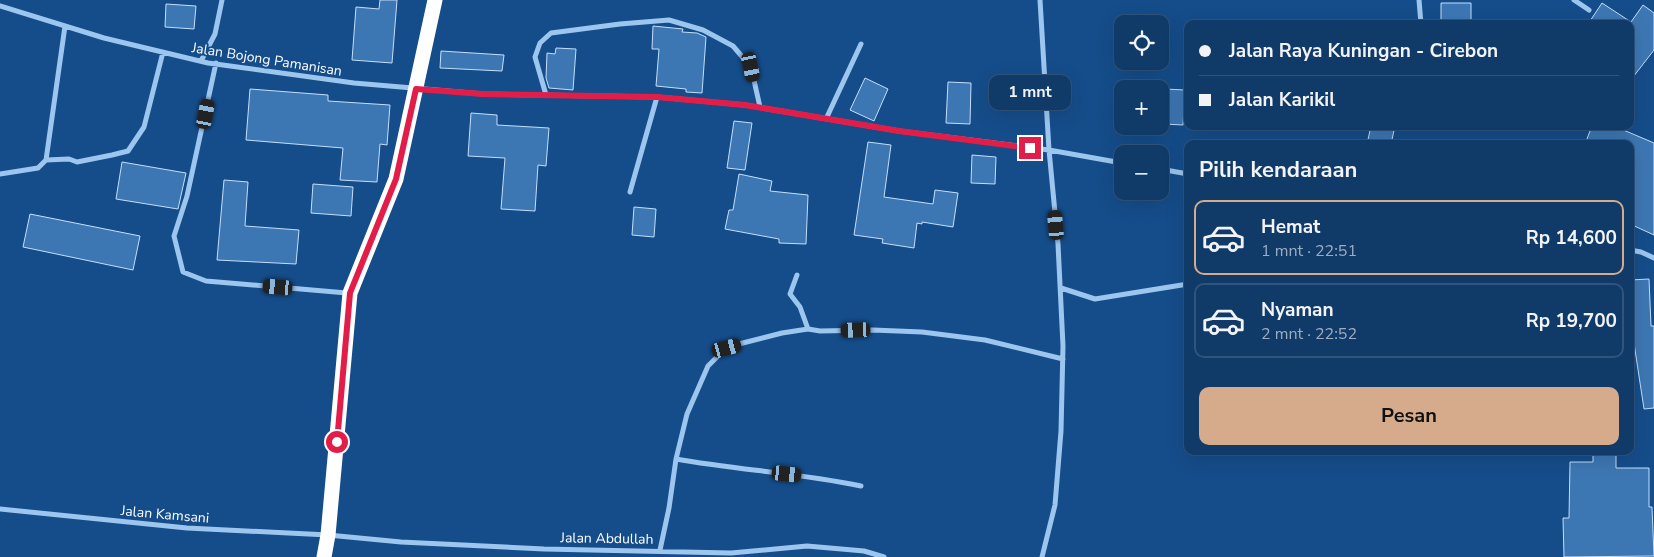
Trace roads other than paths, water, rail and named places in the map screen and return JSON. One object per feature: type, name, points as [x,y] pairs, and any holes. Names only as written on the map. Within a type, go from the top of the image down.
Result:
[{"type":"highway","points":[[324,557],[328,535],[350,293],[396,179],[435,0]]},
{"type":"street","points":[[201,62],[215,34],[222,0]]},
{"type":"street","points":[[1040,0],[1060,288],[1063,359],[1055,505],[1042,557]]},
{"type":"street","points":[[1419,0],[1421,20]]},
{"type":"street","points":[[1574,0],[1589,10]]},
{"type":"street","name":"Jalan Bojong Pamanisan","points":[[0,6],[104,38],[201,62],[354,83],[416,89],[483,94],[657,97],[760,107],[826,119],[1049,150],[1114,162]]},
{"type":"street","points":[[546,95],[535,58],[540,43],[551,33],[669,20],[704,30],[733,46],[751,67],[760,107]]},
{"type":"street","points":[[0,174],[38,168],[46,160],[65,26]]},
{"type":"street","points":[[826,119],[861,44]]},
{"type":"street","points":[[46,160],[77,162],[112,156],[128,151],[144,127],[163,52]]},
{"type":"street","points":[[216,63],[191,180],[174,236],[183,272],[206,280],[350,293]]},
{"type":"street","points":[[630,192],[657,97]]},
{"type":"street","points":[[1169,171],[1184,173]]},
{"type":"street","points":[[1634,251],[1654,258]]},
{"type":"street","points":[[797,275],[790,294],[800,307],[808,329]]},
{"type":"street","points":[[1060,288],[1095,299],[1184,285]]},
{"type":"street","points":[[660,550],[669,508],[676,459],[687,414],[708,366],[727,348],[782,333],[808,329],[820,331],[873,330],[922,332],[985,340],[1063,359]]},
{"type":"street","points":[[676,459],[716,466],[823,478],[861,486]]},
{"type":"street","name":"Jalan Kamsani","points":[[0,509],[187,528],[328,535]]},
{"type":"street","name":"Jalan Abdullah","points":[[328,535],[401,542],[544,549],[660,550],[731,555],[807,546],[884,557]]}]
